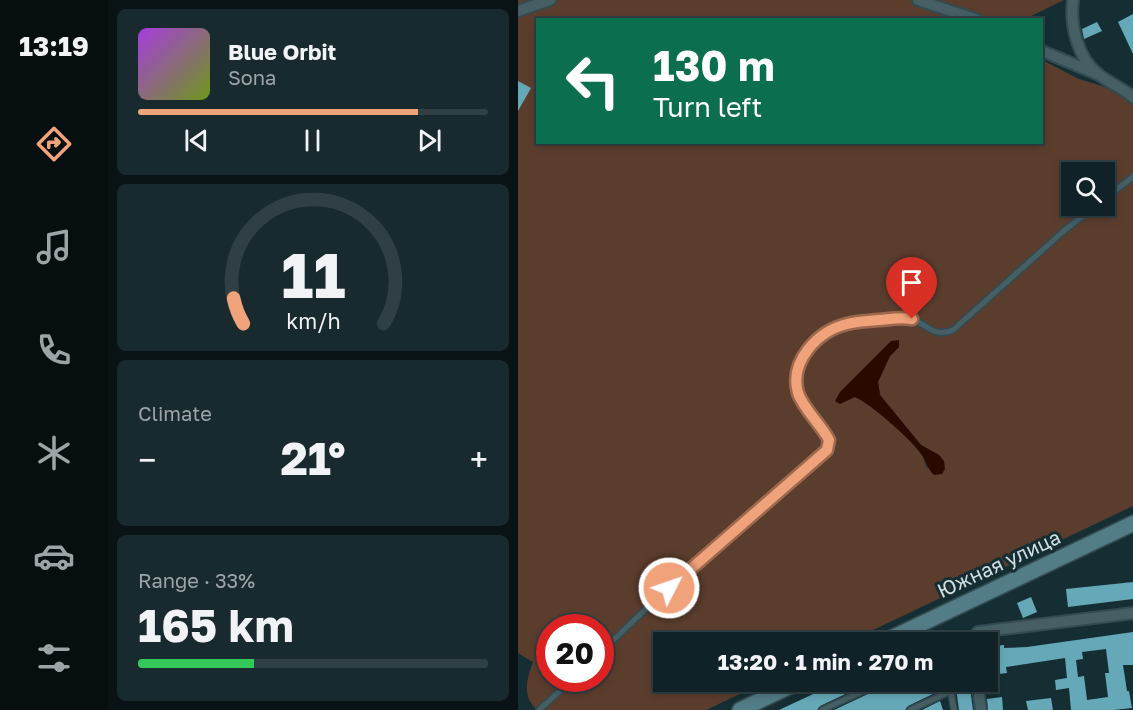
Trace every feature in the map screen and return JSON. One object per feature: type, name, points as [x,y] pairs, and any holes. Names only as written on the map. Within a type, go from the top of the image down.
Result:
[{"type":"main road","name":"Южная улица","points":[[904,632],[1133,523]]},
{"type":"main road","points":[[740,710],[778,692]]},
{"type":"street","points":[[518,11],[550,0]]},
{"type":"street","points":[[918,0],[933,3],[973,18]]},
{"type":"street","points":[[1073,0],[1071,14],[1074,31],[1084,56],[1097,74]]},
{"type":"street","points":[[1043,51],[1097,74],[1121,87],[1133,98]]},
{"type":"street","points":[[978,632],[1133,613]]},
{"type":"street","points":[[979,692],[981,710]]},
{"type":"lane","points":[[1115,190],[1133,176]]},
{"type":"lane","points":[[614,640],[652,603],[827,450],[829,440],[798,393],[797,376],[800,362],[808,349],[820,337],[834,328],[848,324],[903,317],[912,319],[936,333],[945,334],[953,330],[1083,216]]},
{"type":"lane","points":[[539,710],[559,692]]},
{"type":"lane","points":[[822,710],[860,692]]},
{"type":"lane","points":[[910,710],[949,692]]},
{"type":"lane","points":[[951,692],[954,710]]},
{"type":"shaded area","points":[[518,0],[1064,0],[1027,18],[536,18],[536,144],[1043,144],[1043,61],[1079,79],[1118,91],[1134,105],[1133,506],[869,632],[653,632],[653,692],[744,692],[706,710],[538,710],[527,694],[533,662],[518,653]],"holes":[[[899,340],[899,347],[890,356],[878,382],[880,395],[921,445],[939,455],[927,468],[922,456],[909,439],[881,414],[855,397]]]},
{"type":"shaded area","points":[[899,340],[899,347],[890,356],[878,382],[880,395],[921,445],[939,455],[944,461],[945,469],[942,474],[934,475],[910,441],[862,401],[855,397],[840,404],[835,401],[840,392],[891,341]]},
{"type":"building","points":[[1133,14],[1133,54],[1118,22]]},
{"type":"building","points":[[1097,22],[1102,31],[1084,39],[1082,29]]},
{"type":"building","points":[[518,81],[531,88],[518,111]]},
{"type":"building","points":[[1133,582],[1133,599],[1068,607],[1066,589]]},
{"type":"building","points":[[1031,597],[1037,612],[1023,618],[1017,603]]},
{"type":"building","points":[[1133,632],[1133,665],[1123,665],[1132,708],[1071,710],[1069,688],[1056,690],[1055,680],[1067,678],[1065,658],[1006,667],[1007,673],[998,674],[998,646],[1004,645],[1004,648],[1027,647]],"holes":[[[1106,649],[1109,673],[1105,673],[1108,697],[1087,700],[1084,676],[1078,677],[1076,660],[1083,659],[1082,652]]]},
{"type":"building","points":[[817,692],[850,692],[820,706],[817,710],[779,710]]},
{"type":"building","points":[[872,692],[937,692],[908,706],[905,710],[834,710]]},
{"type":"building","points":[[957,692],[971,692],[973,710],[959,710]]},
{"type":"building","points":[[1002,697],[1003,710],[988,710],[987,699]]},
{"type":"building","points":[[1051,698],[1053,710],[1028,710],[1026,701]]},
{"type":"building","points":[[940,701],[943,710],[922,710]]},
{"type":"route","points":[[669,588],[827,450],[829,440],[824,430],[798,393],[797,376],[800,362],[808,349],[834,328],[903,317],[912,319]]}]
